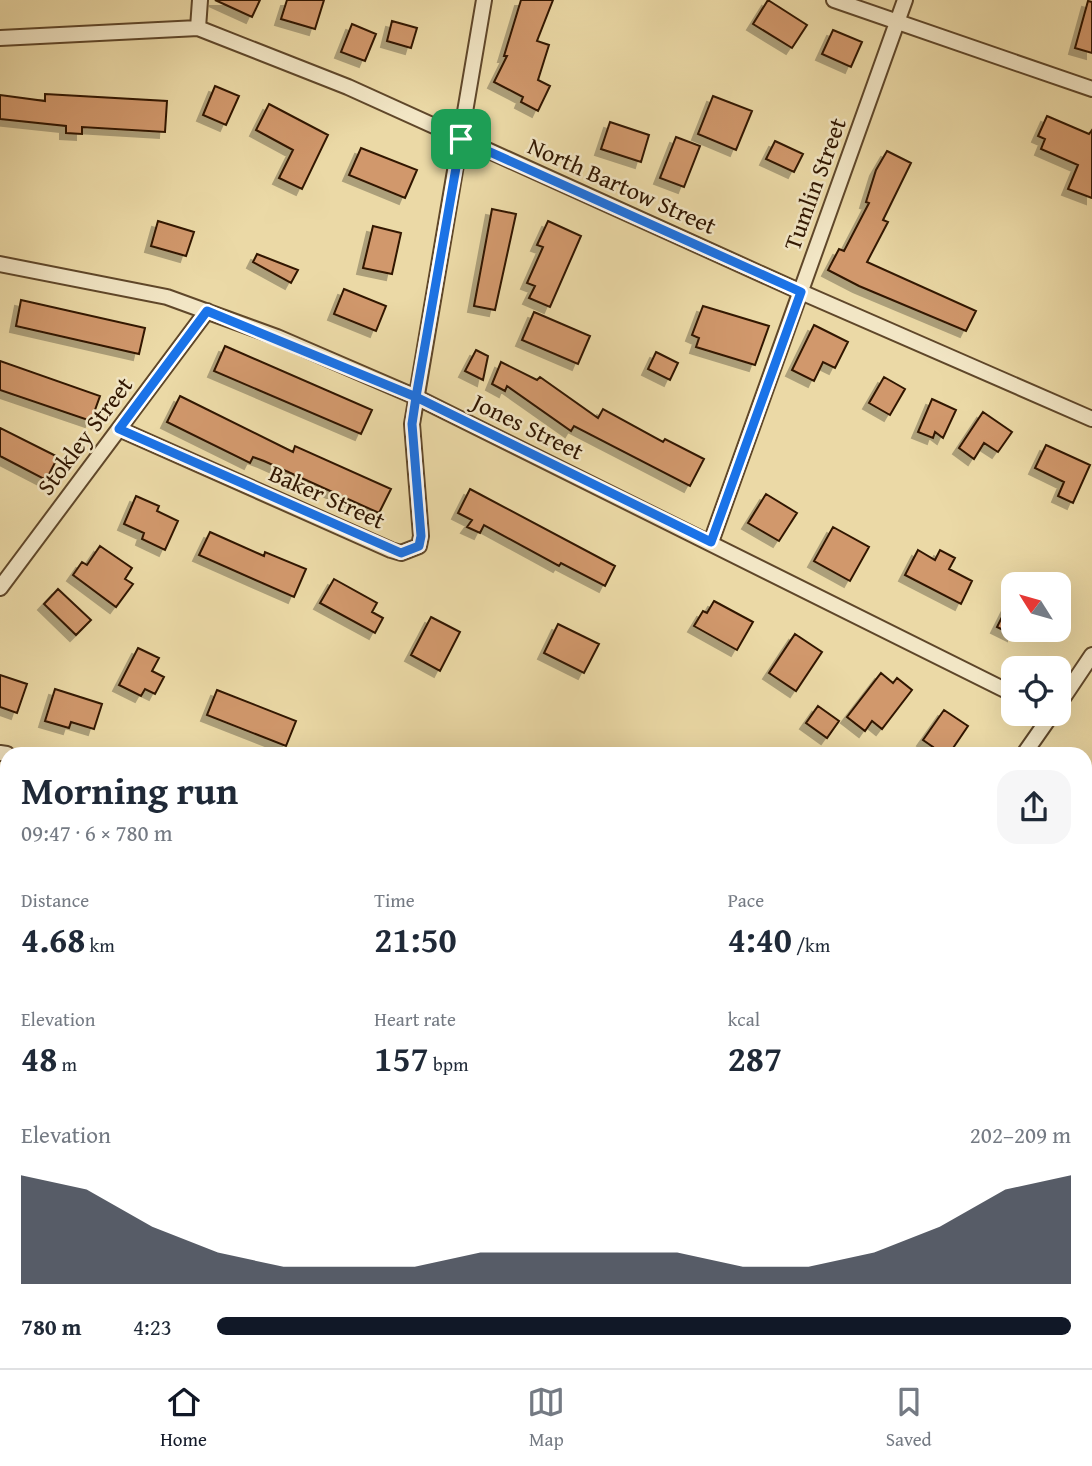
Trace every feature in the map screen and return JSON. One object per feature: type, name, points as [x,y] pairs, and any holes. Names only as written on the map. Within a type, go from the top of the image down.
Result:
[{"type":"street","points":[[198,28],[200,0]]},
{"type":"street","points":[[416,397],[484,0]]},
{"type":"street","points":[[834,0],[1092,89]]},
{"type":"street","name":"Tumlin Street","points":[[711,542],[905,0]]},
{"type":"street","name":"North Bartow Street","points":[[0,38],[198,28],[348,87],[801,292],[1092,419]]},
{"type":"street","name":"Jones Street","points":[[0,264],[134,290],[207,311],[416,397],[1001,688]]},
{"type":"street","name":"Stokley Street","points":[[0,588],[207,311]]},
{"type":"street","name":"Baker Street","points":[[119,429],[401,553],[419,546],[421,536],[414,452],[416,397]]},
{"type":"street","points":[[1071,686],[1092,655]]},
{"type":"street","points":[[1029,747],[1044,726]]},
{"type":"building","points":[[215,0],[260,0],[252,17]]},
{"type":"building","points":[[287,0],[324,0],[315,29],[281,19]]},
{"type":"building","points":[[521,0],[553,0],[537,41],[549,45],[538,80],[550,86],[538,111],[521,102],[523,97],[494,82],[507,56],[504,56]]},
{"type":"building","points":[[768,0],[807,25],[792,48],[753,24]]},
{"type":"building","points":[[1088,1],[1092,2],[1092,53],[1075,48]]},
{"type":"building","points":[[392,21],[417,28],[411,48],[387,41]]},
{"type":"building","points":[[352,24],[376,34],[365,61],[341,52]]},
{"type":"building","points":[[833,30],[862,42],[851,67],[822,54]]},
{"type":"building","points":[[215,86],[239,96],[226,125],[203,115]]},
{"type":"building","points":[[45,94],[167,101],[165,132],[82,127],[82,134],[66,133],[66,126],[0,119],[0,95],[45,101]]},
{"type":"building","points":[[713,96],[752,111],[736,150],[698,134]]},
{"type":"building","points":[[269,104],[328,135],[302,189],[279,178],[293,150],[256,130]]},
{"type":"building","points":[[1047,116],[1089,134],[1092,130],[1092,198],[1068,189],[1078,165],[1041,149],[1045,139],[1038,136]]},
{"type":"building","points":[[610,122],[649,135],[641,162],[601,149]]},
{"type":"building","points":[[676,137],[700,146],[684,187],[660,178]]},
{"type":"building","points":[[775,141],[803,154],[794,172],[766,159]]},
{"type":"building","points":[[361,148],[417,170],[405,198],[349,175]]},
{"type":"building","points":[[887,151],[911,163],[883,220],[888,222],[867,262],[976,311],[966,331],[859,286],[828,270],[839,249],[844,251],[869,203],[866,202],[876,170]]},
{"type":"building","points":[[492,209],[516,214],[495,310],[474,306]]},
{"type":"building","points":[[158,221],[194,232],[186,256],[151,246]]},
{"type":"building","points":[[548,221],[581,236],[550,307],[529,298],[535,286],[527,283],[543,247],[537,245]]},
{"type":"building","points":[[373,226],[401,233],[392,274],[363,268]]},
{"type":"building","points":[[257,254],[298,270],[291,283],[253,262]]},
{"type":"building","points":[[344,289],[386,306],[376,331],[334,314]]},
{"type":"building","points":[[21,300],[145,328],[139,354],[16,326]]},
{"type":"building","points":[[703,306],[769,326],[755,365],[696,347],[699,338],[692,335]]},
{"type":"building","points":[[534,312],[590,336],[578,364],[522,340]]},
{"type":"building","points":[[814,325],[848,342],[835,368],[823,362],[814,381],[792,370]]},
{"type":"building","points":[[225,346],[372,410],[361,434],[214,371]]},
{"type":"building","points":[[476,350],[488,356],[483,380],[465,371]]},
{"type":"building","points":[[656,352],[678,363],[670,380],[648,369]]},
{"type":"building","points":[[0,361],[100,396],[91,421],[0,390]]},
{"type":"building","points":[[501,362],[537,380],[540,377],[598,418],[603,409],[663,442],[665,439],[704,459],[690,486],[574,426],[571,431],[507,386],[505,391],[492,384]]},
{"type":"building","points":[[884,377],[905,389],[890,415],[869,403]]},
{"type":"building","points":[[180,396],[293,452],[295,446],[391,489],[379,513],[264,461],[253,457],[250,463],[167,422]]},
{"type":"building","points":[[932,399],[956,410],[943,438],[935,432],[933,438],[918,432]]},
{"type":"building","points":[[983,412],[1012,432],[998,452],[984,443],[974,459],[959,448]]},
{"type":"building","points":[[0,428],[58,457],[46,480],[0,456]]},
{"type":"building","points":[[1046,445],[1090,465],[1073,503],[1058,496],[1064,482],[1035,468]]},
{"type":"building","points":[[470,489],[615,566],[605,586],[561,563],[559,566],[484,525],[480,533],[467,527],[472,520],[458,513]]},
{"type":"building","points":[[766,494],[797,513],[779,541],[748,523]]},
{"type":"building","points":[[136,496],[159,506],[157,511],[178,521],[165,550],[142,539],[144,533],[124,524]]},
{"type":"building","points":[[833,527],[869,547],[850,581],[814,561]]},
{"type":"building","points":[[210,532],[264,556],[265,552],[306,569],[294,597],[199,555]]},
{"type":"building","points":[[100,546],[132,568],[125,579],[133,584],[116,607],[73,575],[82,562],[87,565]]},
{"type":"building","points":[[918,550],[935,560],[940,550],[955,558],[949,569],[972,581],[961,604],[905,575]]},
{"type":"building","points":[[334,579],[377,603],[372,612],[383,618],[375,633],[320,603]]},
{"type":"building","points":[[58,589],[91,620],[76,635],[44,604]]},
{"type":"building","points":[[714,601],[753,622],[737,650],[694,626],[703,611],[707,613]]},
{"type":"building","points":[[431,617],[460,632],[440,671],[411,655]]},
{"type":"building","points":[[558,624],[599,644],[584,673],[544,653]]},
{"type":"building","points":[[795,634],[822,652],[796,691],[769,673]]},
{"type":"building","points":[[138,648],[159,658],[152,671],[164,677],[155,694],[145,689],[141,696],[119,685]]},
{"type":"building","points":[[881,673],[893,683],[897,678],[912,690],[882,729],[872,721],[865,731],[847,717]]},
{"type":"building","points":[[0,675],[27,684],[17,713],[0,707]]},
{"type":"building","points":[[55,689],[102,704],[94,729],[71,722],[69,728],[45,721]]},
{"type":"building","points":[[217,690],[296,721],[286,746],[207,715]]},
{"type":"building","points":[[818,706],[839,721],[827,738],[806,723]]},
{"type":"building","points":[[944,710],[968,726],[954,747],[933,747],[923,740]]},
{"type":"route","points":[[461,139],[416,397],[277,337],[207,311],[119,429],[401,553],[412,551],[419,546],[421,536],[412,424],[416,397],[711,542],[801,292],[461,139]]}]
